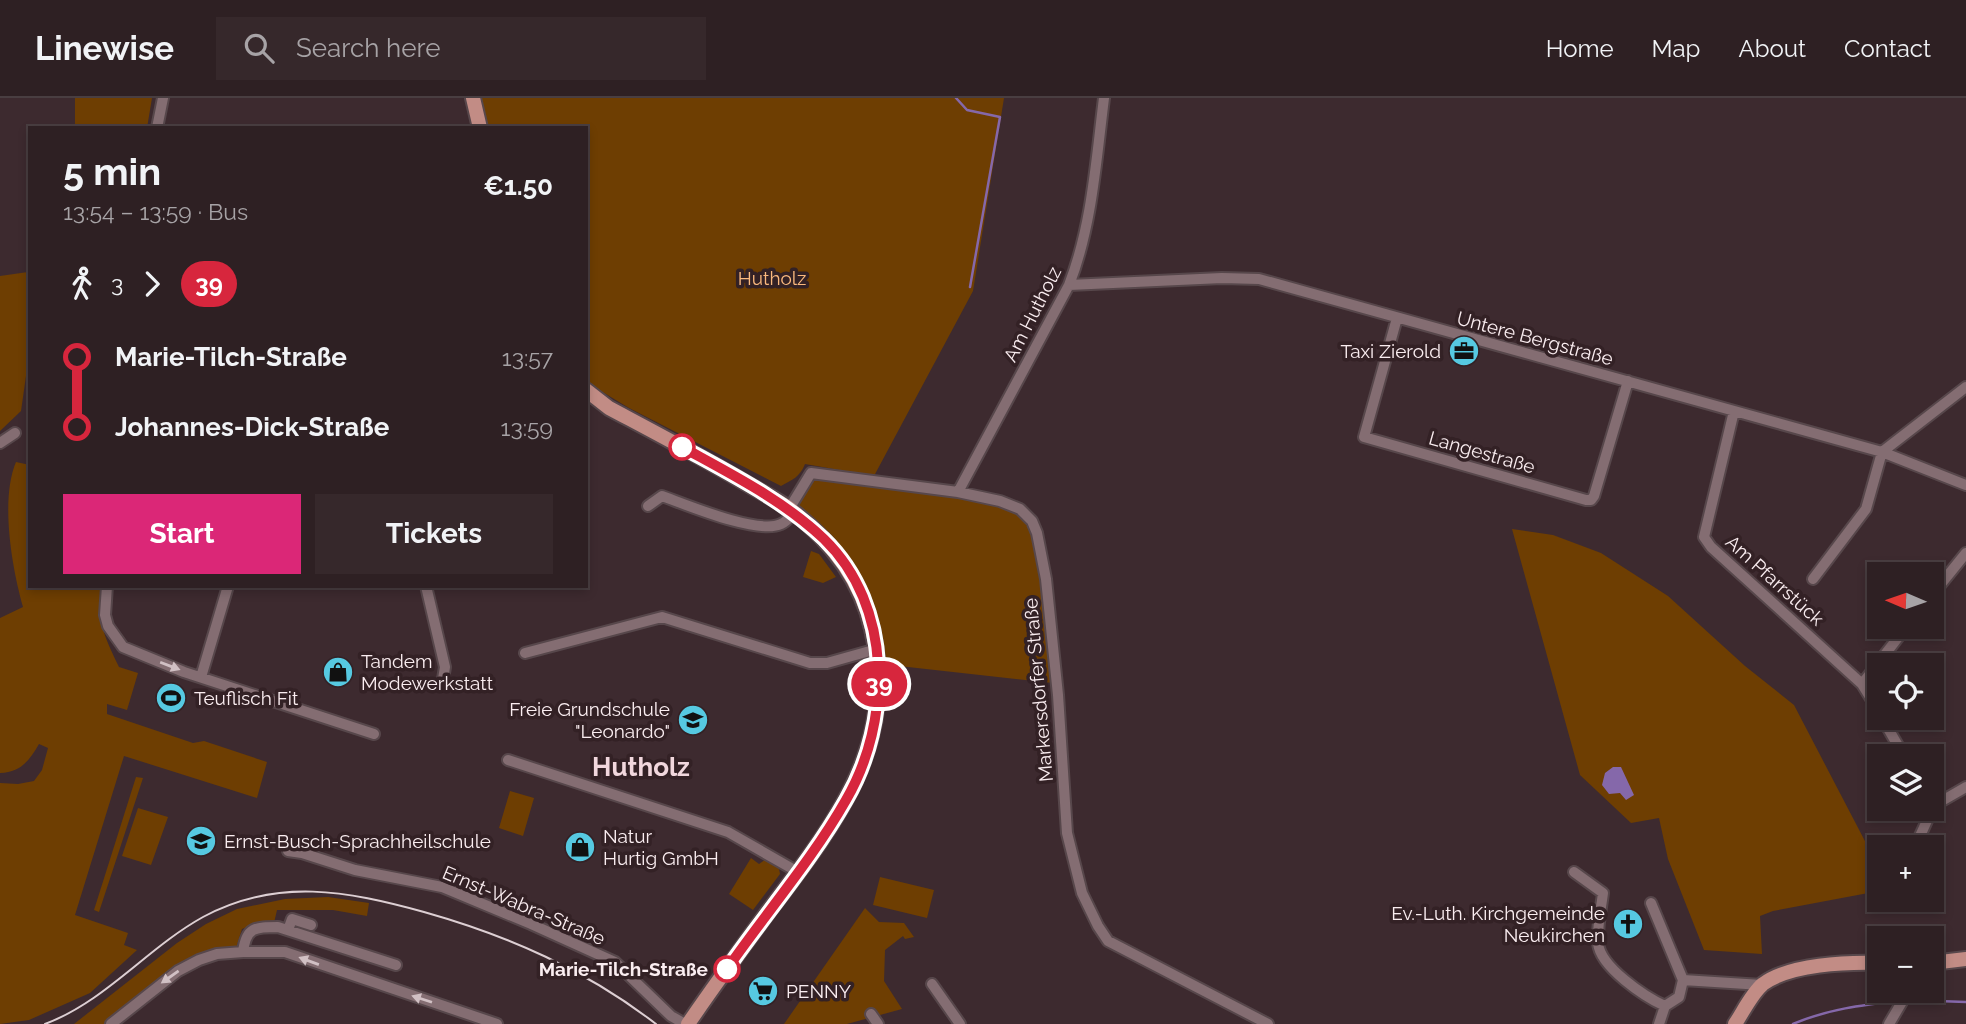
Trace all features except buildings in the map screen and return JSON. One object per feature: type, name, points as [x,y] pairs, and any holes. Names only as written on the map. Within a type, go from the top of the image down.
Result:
[{"type":"main road","points":[[473,98],[480,126]]},
{"type":"main road","points":[[588,392],[609,408],[792,511],[826,541],[852,577],[868,611],[877,649],[879,701],[871,743],[847,800],[799,872],[686,1024]]},
{"type":"main road","points":[[1944,962],[1966,958]]},
{"type":"main road","points":[[1735,1024],[1762,985],[1783,974],[1853,962],[1867,963]]},
{"type":"street","points":[[157,126],[163,98]]},
{"type":"street","name":"Am Hutholz","points":[[958,492],[1069,285],[1077,263],[1090,203],[1104,98]]},
{"type":"street","name":"Untere Bergstraße","points":[[1069,285],[1223,278],[1259,279],[1882,452],[1966,485]]},
{"type":"street","name":"Langestraße","points":[[1397,318],[1364,438],[1586,499],[1591,500],[1594,496],[1628,381]]},
{"type":"street","points":[[1812,579],[1866,509],[1882,452],[1966,387]]},
{"type":"street","name":"Am Pfarrstück","points":[[1734,411],[1704,537],[1711,547],[1862,684],[1867,692]]},
{"type":"street","points":[[0,443],[15,433]]},
{"type":"street","name":"Markersdorfer Straße","points":[[792,511],[811,473],[958,492],[1000,501],[1020,509],[1032,521],[1038,533],[1046,579],[1059,695],[1067,833],[1082,893],[1108,941],[1268,1024]]},
{"type":"street","points":[[648,506],[662,496],[734,521],[764,527],[781,524],[792,511]]},
{"type":"street","points":[[1944,580],[1966,553]]},
{"type":"street","points":[[107,588],[105,615],[108,626],[123,647],[201,677],[374,734]]},
{"type":"street","points":[[201,677],[227,588]]},
{"type":"street","points":[[426,588],[445,667],[443,679]]},
{"type":"street","points":[[525,653],[662,617],[810,663],[827,663],[877,649]]},
{"type":"street","points":[[1862,684],[1897,639]]},
{"type":"street","points":[[508,760],[728,832],[799,872]]},
{"type":"street","points":[[1944,801],[1966,787]]},
{"type":"street","name":"Ernst-Wabra-Straße","points":[[288,852],[302,853],[355,870],[442,887],[531,924],[615,962],[671,1016],[686,1024]]},
{"type":"street","points":[[1574,872],[1603,893],[1598,944],[1605,962],[1652,1000],[1665,1006]]},
{"type":"street","points":[[1651,903],[1683,980],[1679,997],[1665,1006],[1659,1024]]},
{"type":"street","points":[[288,930],[292,919],[311,925]]},
{"type":"street","points":[[243,952],[245,938],[259,927],[278,927],[396,965]]},
{"type":"street","points":[[111,1024],[178,971],[217,954],[243,952],[285,952],[497,1024]]},
{"type":"street","points":[[1683,980],[1762,985]]},
{"type":"street","points":[[932,984],[960,1024]]},
{"type":"street","points":[[1889,1024],[1902,1003]]},
{"type":"street","points":[[870,1014],[878,1024]]},
{"type":"green space","points":[[75,98],[152,98],[147,126],[75,126]]},
{"type":"green space","name":"Hutholz","points":[[479,98],[1004,98],[973,291],[874,476],[805,464],[798,475],[781,486],[629,408],[588,383],[588,126],[485,126]]},
{"type":"green space","points":[[28,272],[28,362],[21,411],[0,431],[0,276]]},
{"type":"green space","points":[[16,462],[28,465],[28,588],[101,588],[101,619],[109,646],[119,667],[138,673],[127,710],[107,704],[107,714],[193,743],[204,741],[267,762],[257,798],[124,756],[75,915],[128,933],[124,945],[137,950],[90,993],[29,1020],[0,1024],[0,783],[34,781],[42,770],[48,748],[39,744],[24,764],[14,770],[0,773],[0,618],[23,607],[9,534],[11,478]]},
{"type":"green space","points":[[813,478],[930,491],[994,504],[1017,513],[1029,524],[1033,537],[1045,600],[1053,683],[881,664],[869,602],[796,507]]},
{"type":"green space","points":[[1512,529],[1553,535],[1601,553],[1668,596],[1745,666],[1794,705],[1867,845],[1867,893],[1773,911],[1760,916],[1762,954],[1704,950],[1668,859],[1659,818],[1631,823],[1580,775]]},
{"type":"green space","points":[[811,551],[819,554],[836,577],[823,583],[803,577]]},
{"type":"green space","points":[[136,777],[143,778],[99,912],[94,910]]},
{"type":"green space","points":[[510,791],[534,798],[523,836],[499,828]]},
{"type":"green space","points":[[138,808],[168,817],[151,865],[122,856]]},
{"type":"green space","points":[[751,858],[759,864],[766,859],[779,869],[780,874],[753,910],[729,894]]},
{"type":"green space","points":[[880,877],[934,890],[927,918],[873,905]]},
{"type":"green space","points":[[328,897],[369,903],[367,916],[333,910],[277,910],[274,923],[255,924],[242,929],[236,948],[211,952],[106,1024],[74,1024],[177,943],[206,924],[237,909],[285,899]]},
{"type":"green space","points":[[865,908],[879,922],[904,923],[914,937],[905,939],[903,936],[885,950],[884,981],[902,1009],[847,1024],[784,1024]]},
{"type":"shaded area","points":[[1613,767],[1621,767],[1634,795],[1626,800],[1620,793],[1609,794],[1602,785],[1605,773]]},
{"type":"waterway","points":[[956,98],[967,110],[1000,117],[970,287]]},
{"type":"waterway","points":[[1944,1001],[1966,1002]]},
{"type":"waterway","points":[[1793,1024],[1832,1011],[1883,1003]]},
{"type":"tram line","points":[[45,1024],[88,1002],[203,917],[231,904],[286,892],[368,898],[456,921],[516,944],[574,971],[656,1024]]},
{"type":"bus line","name":"39","points":[[682,447],[789,509],[826,541],[852,577],[868,611],[879,668],[879,701],[871,743],[847,800],[799,872],[727,969]]},
{"type":"place","name":"Taxi Zierold","points":[[1464,351]]},
{"type":"place","name":"Tandem Modewerkstatt","points":[[338,672]]},
{"type":"place","name":"Teuflisch Fit","points":[[171,698]]},
{"type":"place","name":"Freie Grundschule \"Leonardo\"","points":[[693,720]]},
{"type":"place","name":"Ernst-Busch-Sprachheilschule","points":[[201,841]]},
{"type":"place","name":"Natur Hurtig GmbH","points":[[580,847]]},
{"type":"place","name":"Ev.-Luth. Kirchgemeinde Neukirchen","points":[[1628,924]]},
{"type":"place","name":"Marie-Tilch-Straße","points":[[727,969]]},
{"type":"place","name":"PENNY","points":[[763,991]]},
{"type":"district","name":"Hutholz","points":[[641,767]]}]
